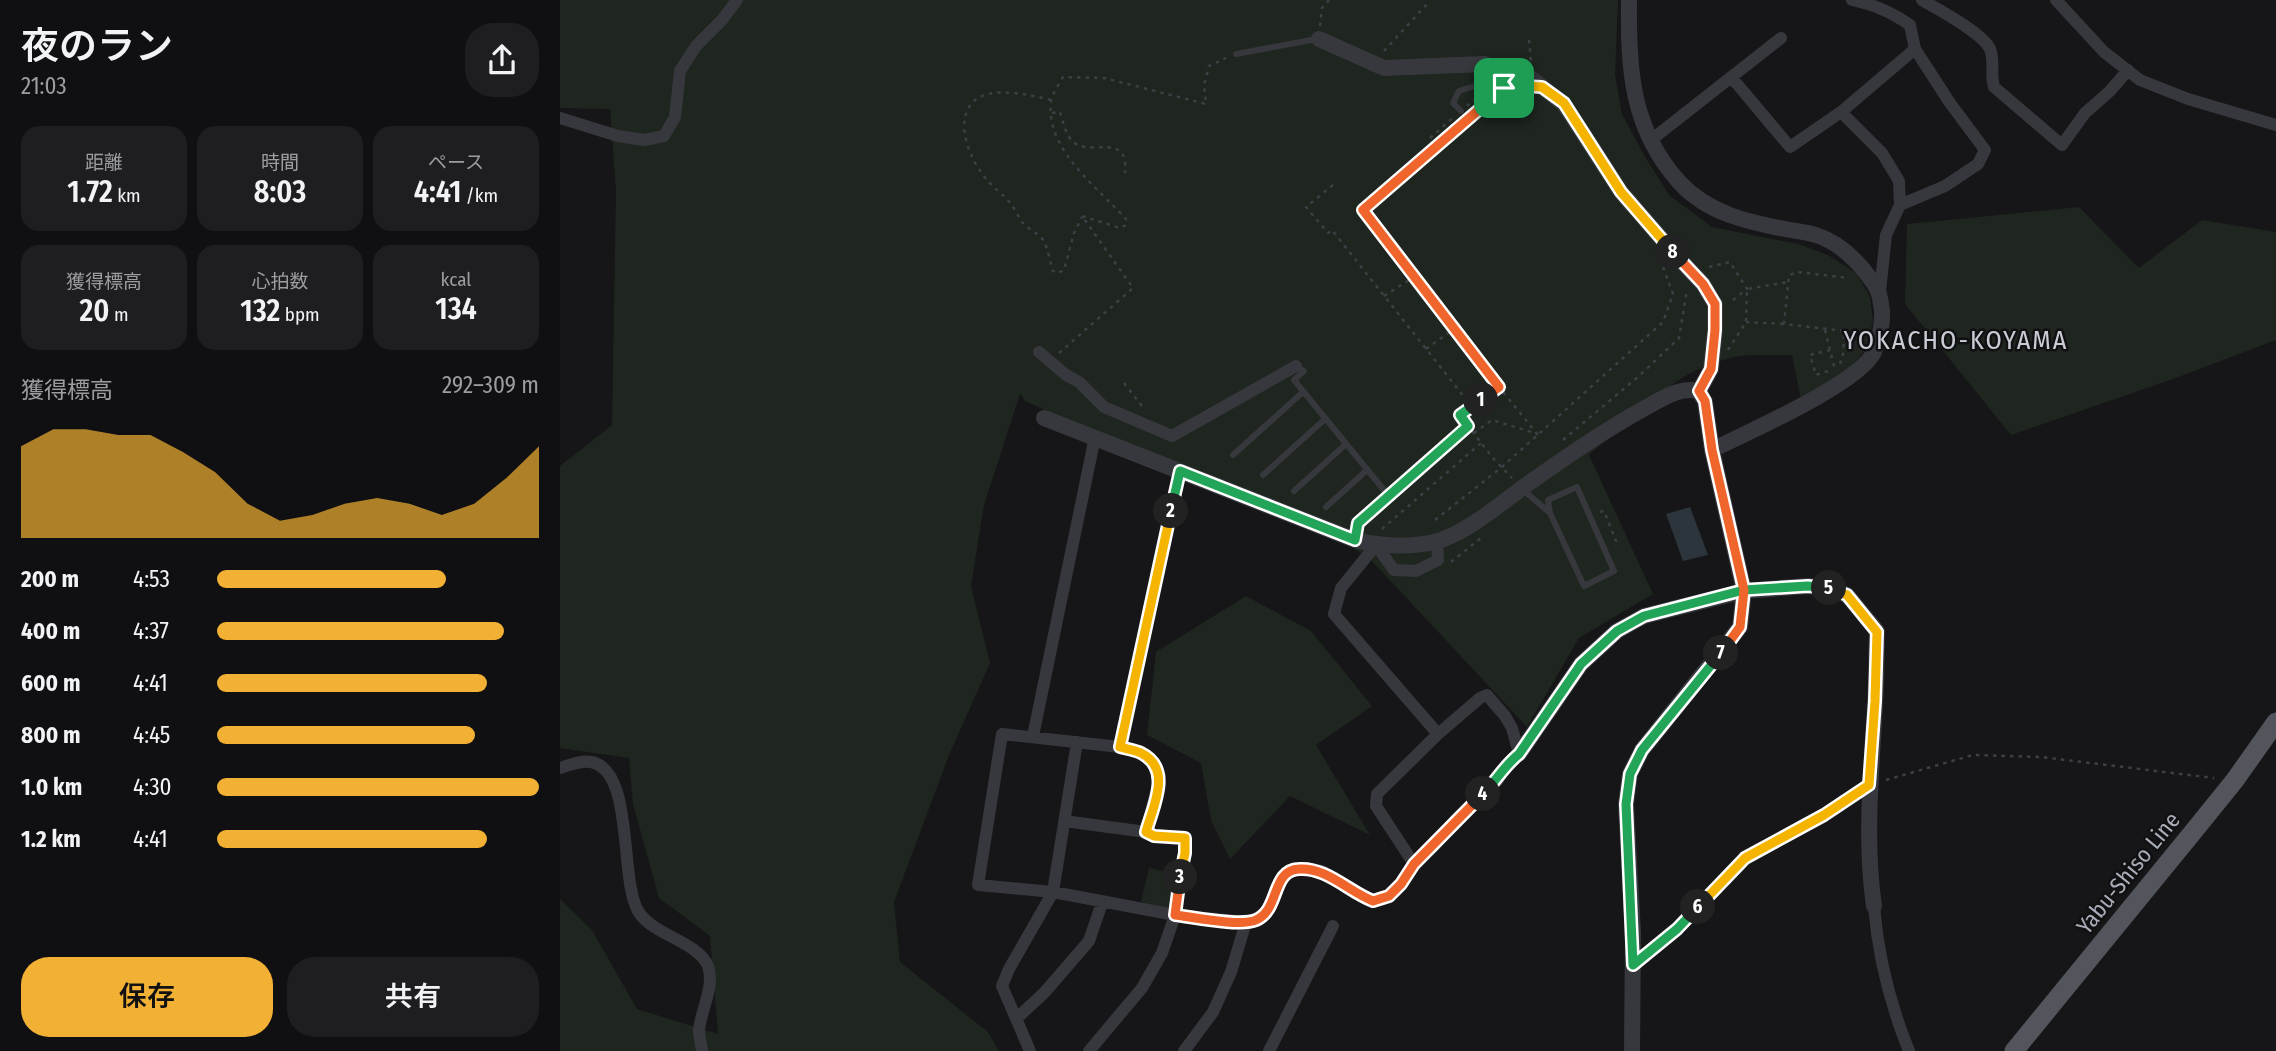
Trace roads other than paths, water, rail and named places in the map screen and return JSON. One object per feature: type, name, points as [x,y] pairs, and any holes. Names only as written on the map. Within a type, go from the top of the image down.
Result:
[{"type":"main road","name":"Yabu-Shiso Line","points":[[2014,1051],[2235,780],[2276,722]]},
{"type":"street","points":[[560,118],[618,136],[643,140],[664,136],[675,117],[680,71],[696,46],[722,20],[737,0]]},
{"type":"street","points":[[1629,0],[1628,54],[1632,88],[1640,119],[1657,151],[1681,184],[1704,203],[1730,216],[1817,235],[1835,244],[1844,249],[1880,291]]},
{"type":"street","points":[[1852,0],[1891,12],[1910,25],[1915,49],[1985,150],[1978,164],[1967,172],[1945,186],[1900,205]]},
{"type":"street","points":[[1922,0],[1984,40],[1992,51],[1991,79],[1994,88],[2062,145],[2085,113],[2128,71]]},
{"type":"street","points":[[2061,2],[2104,52],[2140,80],[2188,99],[2276,125]]},
{"type":"street","points":[[1651,140],[1781,38]]},
{"type":"street","points":[[1319,39],[1384,68],[1484,64],[1537,83],[1564,103],[1621,192],[1703,284],[1715,304],[1711,369],[1699,391]]},
{"type":"street","points":[[1732,78],[1790,147],[1842,112],[1915,49]]},
{"type":"street","points":[[1712,450],[1824,393],[1851,376],[1874,352],[1883,321],[1880,291],[1886,234],[1900,205],[1899,181],[1882,153],[1842,112]]},
{"type":"street","points":[[1039,352],[1066,375],[1079,382],[1104,407],[1172,436],[1296,366]]},
{"type":"street","points":[[1044,418],[1366,542],[1411,546],[1437,541],[1474,523],[1590,439],[1633,414],[1688,388],[1699,391],[1705,401],[1712,450],[1744,590],[1740,627],[1642,750],[1630,774],[1626,804],[1633,965],[1633,1051]]},
{"type":"street","points":[[1033,736],[1095,437]]},
{"type":"street","points":[[1120,747],[1180,471]]},
{"type":"street","points":[[1366,542],[1394,570],[1416,571],[1438,560],[1437,541]]},
{"type":"street","points":[[1366,542],[1341,588],[1334,614],[1438,734]]},
{"type":"street","points":[[1146,832],[1160,776],[1154,762],[1141,753],[1120,747],[1002,734],[978,885],[1053,892],[1175,915],[1245,922],[1258,920],[1270,908],[1283,875],[1292,869],[1322,871],[1356,894],[1373,901],[1389,896],[1414,864],[1434,846],[1456,819],[1498,780],[1506,765],[1519,754],[1581,664],[1617,631],[1644,616],[1744,590],[1808,586],[1830,588],[1847,595],[1877,632],[1869,785],[1870,878],[1876,936],[1893,1012],[1909,1051]]},
{"type":"street","points":[[1414,864],[1376,806],[1377,794],[1438,734],[1487,695],[1512,728],[1519,754]]},
{"type":"street","points":[[1030,1051],[1002,986],[1053,892],[1077,742]]},
{"type":"street","points":[[560,768],[580,762],[594,762],[607,772],[617,790],[625,829],[633,901],[641,915],[656,928],[698,953],[708,966],[710,982],[699,1031],[702,1051]]},
{"type":"street","points":[[1064,821],[1146,832],[1154,836],[1185,838],[1175,915],[1162,953],[1142,988],[1089,1051]]},
{"type":"street","points":[[1016,1019],[1044,993],[1089,941],[1102,903]]},
{"type":"street","points":[[1184,1051],[1213,1012],[1231,972],[1245,922]]},
{"type":"street","points":[[1269,1051],[1333,926]]},
{"type":"lane","points":[[1236,54],[1319,39]]},
{"type":"lane","points":[[1461,111],[1453,103],[1459,91],[1487,82],[1508,85],[1537,83]]},
{"type":"lane","points":[[1296,366],[1304,371],[1294,380],[1388,495],[1358,523],[1366,542]]},
{"type":"lane","points":[[1233,455],[1303,392]]},
{"type":"lane","points":[[1263,475],[1325,419]]},
{"type":"lane","points":[[1294,491],[1346,444]]},
{"type":"lane","points":[[1326,507],[1367,470]]},
{"type":"lane","points":[[1522,488],[1550,513],[1584,586],[1614,571],[1577,487],[1548,500],[1550,513]]},
{"type":"district","name":"YOKACHO-KOYAMA","points":[[1956,340]]}]
